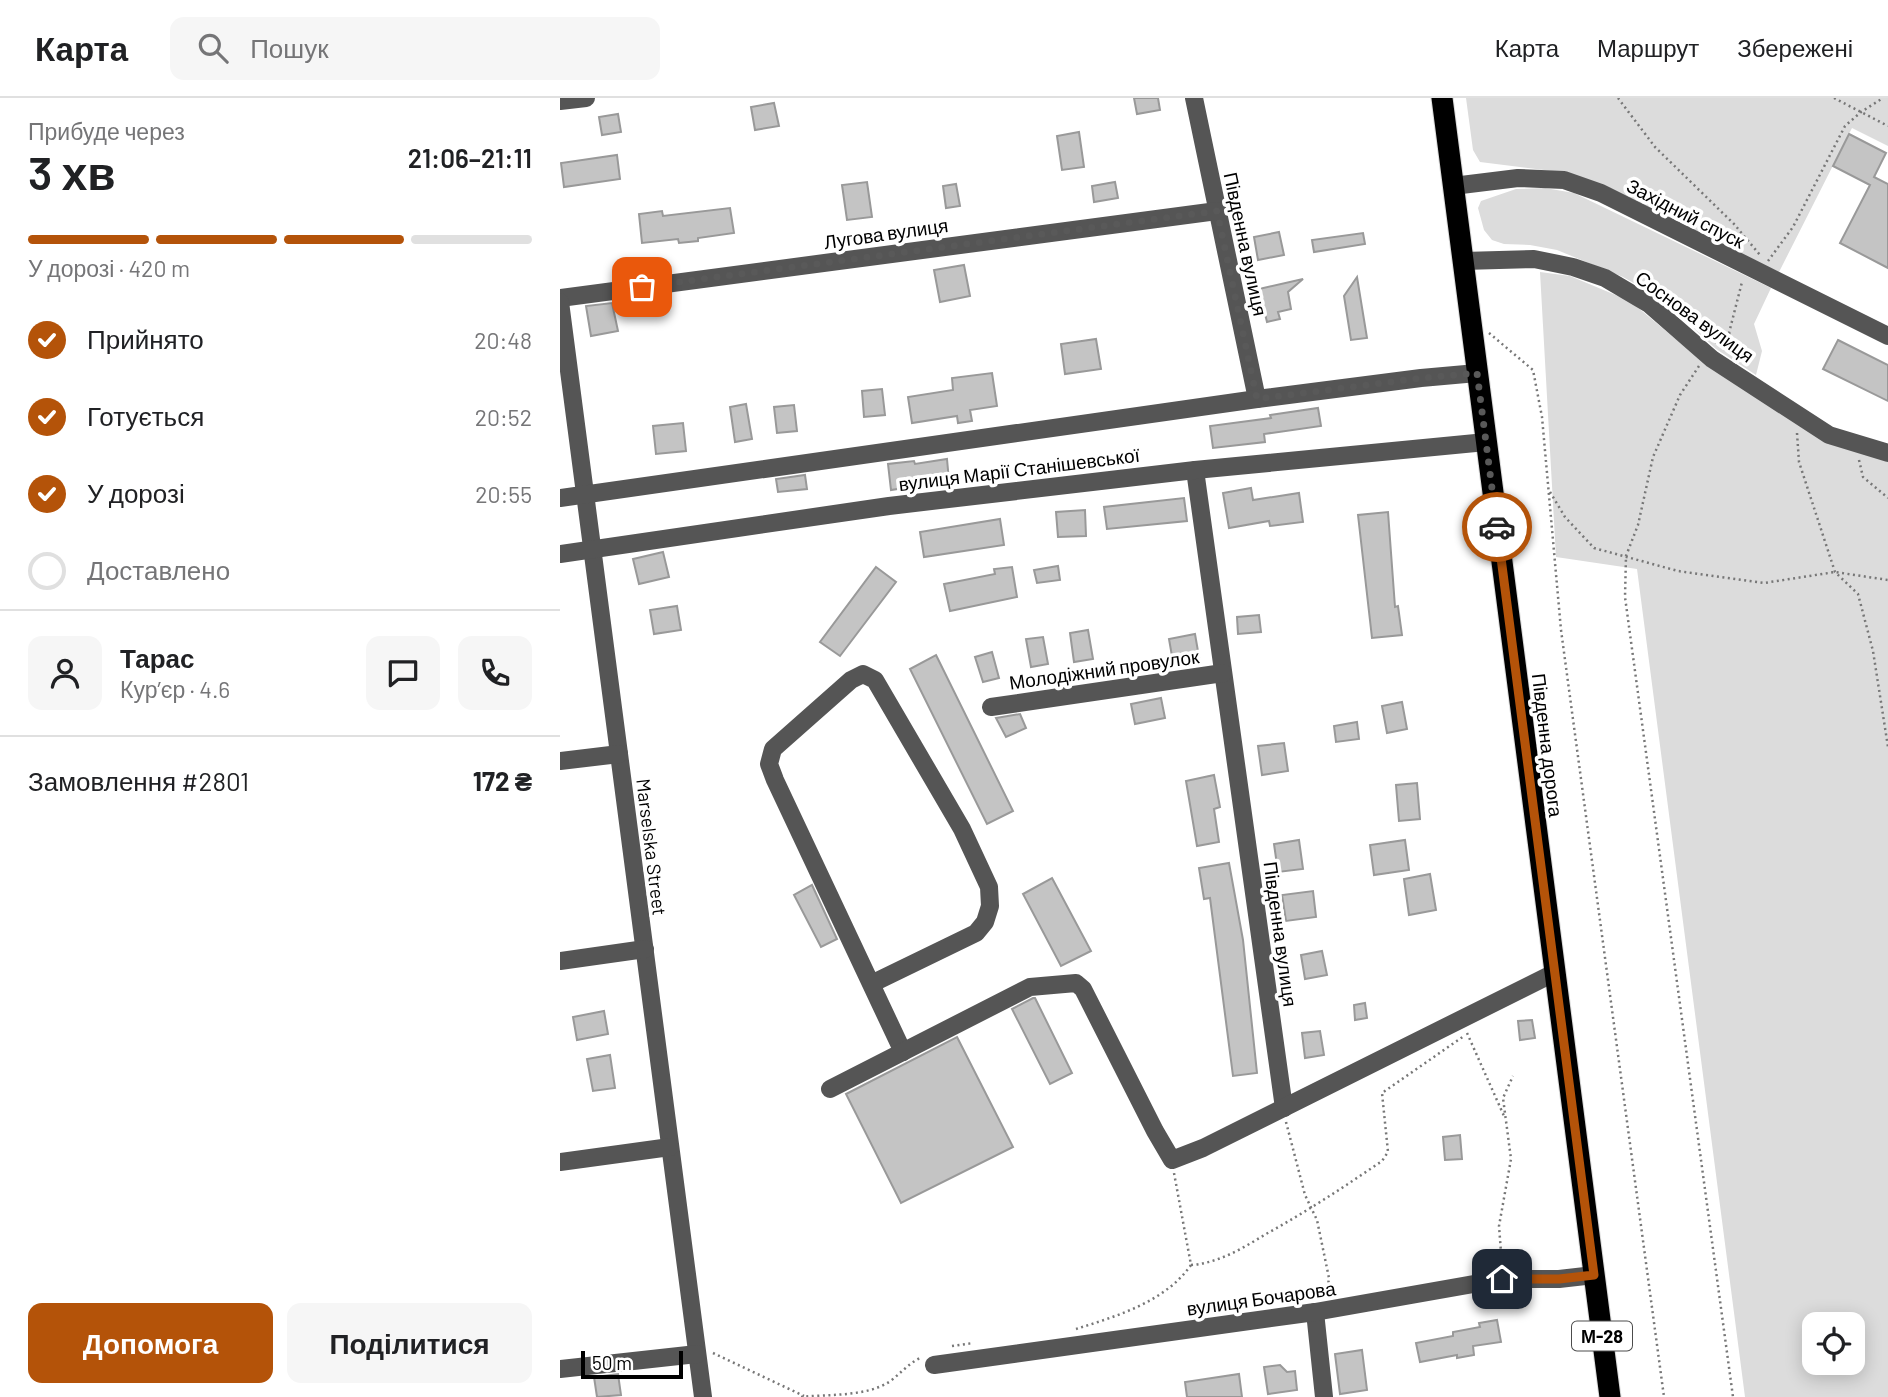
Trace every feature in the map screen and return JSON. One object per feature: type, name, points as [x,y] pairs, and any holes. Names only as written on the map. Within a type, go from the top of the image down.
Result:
[{"type":"highway","name":"Південна дорога","points":[[1442,98],[1610,1397]]},
{"type":"street","points":[[560,101],[586,98]]},
{"type":"street","name":"Південна вулиця","points":[[1194,98],[1257,399]]},
{"type":"street","name":"Західний спуск","points":[[1453,186],[1517,178],[1564,180],[1601,193],[1888,336]]},
{"type":"street","name":"Лугова вулиця","points":[[560,300],[1217,211]]},
{"type":"street","name":"Соснова вулиця","points":[[1463,261],[1534,259],[1573,267],[1605,278],[1648,304],[1706,354],[1829,435],[1888,453]]},
{"type":"street","name":"Marselska Street","points":[[560,300],[703,1397]]},
{"type":"street","name":"вулиця Марії Станішевської","points":[[560,498],[1257,399],[1477,373]]},
{"type":"street","name":"вулиця Марії Станішевської","points":[[560,554],[889,506],[1195,470],[1486,442]]},
{"type":"street","name":"Південна вулиця","points":[[1195,470],[1284,1108]]},
{"type":"street","name":"Молодіжний провулок","points":[[991,707],[1223,673]]},
{"type":"street","points":[[871,984],[976,933],[985,922],[989,906],[989,887],[962,829],[874,680],[863,674],[851,680],[773,749],[769,764],[871,984],[903,1052]]},
{"type":"street","points":[[560,761],[619,754]]},
{"type":"street","points":[[560,961],[645,949]]},
{"type":"street","points":[[830,1089],[1030,987],[1076,983],[1083,989],[1172,1160],[1203,1148],[1554,973]]},
{"type":"street","points":[[560,1162],[670,1147]]},
{"type":"street","name":"вулиця Бочарова","points":[[927,1361],[1315,1312],[1502,1279],[1559,1279],[1594,1275]]},
{"type":"street","points":[[1315,1312],[1324,1397]]},
{"type":"street","points":[[560,1368],[697,1354]]},
{"type":"path","points":[[1618,98],[1655,148],[1734,224],[1767,263],[1793,227],[1845,126],[1883,98]]},
{"type":"path","points":[[1834,98],[1888,126]]},
{"type":"path","points":[[1733,1397],[1625,597],[1626,556],[1638,525],[1653,457],[1680,395],[1706,354],[1729,332],[1739,287],[1748,268]]},
{"type":"path","points":[[1470,317],[1533,370],[1542,417],[1561,630],[1664,1397]]},
{"type":"path","points":[[1794,412],[1799,462],[1836,572],[1858,594],[1873,651],[1888,747]]},
{"type":"path","points":[[1856,443],[1863,477],[1888,498]]},
{"type":"path","points":[[1548,489],[1564,517],[1594,548],[1678,571],[1764,583],[1836,572],[1888,580]]},
{"type":"path","points":[[1470,1015],[1467,1034],[1505,1119]]},
{"type":"path","points":[[1191,1265],[1206,1264],[1235,1252],[1312,1209],[1382,1161],[1388,1152],[1382,1093],[1467,1034]]},
{"type":"path","points":[[1502,1279],[1499,1226],[1511,1159],[1503,1098],[1513,1076]]},
{"type":"path","points":[[1284,1108],[1306,1195],[1317,1220],[1329,1278],[1315,1312]]},
{"type":"path","points":[[1070,1330],[1107,1319],[1151,1300],[1181,1279],[1191,1265],[1172,1160]]},
{"type":"path","points":[[942,1349],[965,1342],[976,1343]]},
{"type":"path","points":[[697,1354],[715,1353],[803,1397],[869,1390],[888,1383],[927,1361]]},
{"type":"shaded area","points":[[1466,98],[1888,98],[1888,146],[1852,128],[1779,272],[1568,173],[1480,162],[1473,150]]},
{"type":"shaded area","points":[[1545,188],[1574,193],[1771,288],[1754,324],[1762,351],[1756,375],[1716,349],[1662,299],[1623,277],[1557,250],[1504,244],[1492,240],[1484,230],[1478,208],[1481,201],[1516,189]]},
{"type":"shaded area","points":[[1540,272],[1570,276],[1630,301],[1708,366],[1888,459],[1888,1397],[1745,1397],[1637,569],[1556,557]]},
{"type":"building","points":[[1134,98],[1158,98],[1160,110],[1137,114]]},
{"type":"building","points":[[774,103],[779,126],[755,130],[751,107]]},
{"type":"building","points":[[618,114],[621,132],[602,135],[599,117]]},
{"type":"building","points":[[1079,132],[1084,167],[1062,170],[1057,136]]},
{"type":"building","points":[[1849,134],[1886,153],[1874,177],[1888,184],[1888,268],[1840,243],[1870,185],[1833,166]]},
{"type":"building","points":[[617,155],[620,179],[564,187],[561,163]]},
{"type":"building","points":[[867,182],[872,217],[847,220],[842,185]]},
{"type":"building","points":[[1115,182],[1118,198],[1094,202],[1092,186]]},
{"type":"building","points":[[956,184],[960,206],[946,208],[943,186]]},
{"type":"building","points":[[730,208],[734,233],[698,238],[698,241],[679,243],[678,239],[642,243],[639,214],[662,211],[663,216]]},
{"type":"building","points":[[1279,232],[1284,255],[1258,260],[1254,237]]},
{"type":"building","points":[[1363,233],[1365,244],[1314,252],[1312,240]]},
{"type":"building","points":[[964,265],[970,296],[940,302],[934,270]]},
{"type":"building","points":[[1357,277],[1367,338],[1351,340],[1344,296]]},
{"type":"building","points":[[1303,279],[1288,292],[1291,309],[1278,312],[1280,319],[1267,322],[1259,289]]},
{"type":"building","points":[[612,303],[618,331],[591,336],[586,306]]},
{"type":"building","points":[[1096,339],[1101,369],[1065,374],[1061,344]]},
{"type":"building","points":[[1838,340],[1888,365],[1888,401],[1823,369]]},
{"type":"building","points":[[992,373],[997,406],[970,410],[972,421],[958,423],[957,416],[912,423],[908,397],[953,390],[952,378]]},
{"type":"building","points":[[882,389],[885,415],[864,417],[862,391]]},
{"type":"building","points":[[746,404],[752,439],[735,442],[730,407]]},
{"type":"building","points":[[794,405],[797,431],[777,433],[774,407]]},
{"type":"building","points":[[1318,408],[1321,426],[1264,434],[1265,442],[1213,448],[1210,426],[1271,418],[1270,415]]},
{"type":"building","points":[[683,423],[686,451],[656,454],[653,426]]},
{"type":"building","points":[[947,459],[949,481],[891,490],[888,464],[914,461],[915,464]]},
{"type":"building","points":[[805,475],[807,489],[778,492],[776,479]]},
{"type":"building","points":[[1251,488],[1253,500],[1299,493],[1303,522],[1270,526],[1269,521],[1229,528],[1223,493]]},
{"type":"building","points":[[1184,498],[1187,521],[1107,529],[1104,507]]},
{"type":"building","points":[[1085,510],[1086,536],[1058,537],[1056,512]]},
{"type":"building","points":[[1388,512],[1395,607],[1398,606],[1402,635],[1372,638],[1358,515]]},
{"type":"building","points":[[1000,519],[1004,545],[924,557],[920,532]]},
{"type":"building","points":[[663,552],[669,577],[639,584],[633,559]]},
{"type":"building","points":[[1058,566],[1060,580],[1037,583],[1034,570]]},
{"type":"building","points":[[876,567],[896,582],[840,656],[820,642]]},
{"type":"building","points":[[1012,567],[1017,597],[950,611],[944,584],[995,574],[994,569]]},
{"type":"building","points":[[677,606],[681,630],[654,634],[650,610]]},
{"type":"building","points":[[1259,615],[1261,632],[1238,634],[1237,617]]},
{"type":"building","points":[[1088,630],[1093,659],[1074,662],[1070,633]]},
{"type":"building","points":[[1195,634],[1199,657],[1173,662],[1169,639]]},
{"type":"building","points":[[1043,637],[1048,664],[1031,667],[1026,639]]},
{"type":"building","points":[[992,652],[999,678],[983,682],[975,657]]},
{"type":"building","points":[[936,655],[1013,811],[987,824],[910,669]]},
{"type":"building","points":[[1161,698],[1165,718],[1135,724],[1131,704]]},
{"type":"building","points":[[1402,702],[1407,729],[1387,733],[1382,706]]},
{"type":"building","points":[[1020,714],[1026,728],[1006,737],[996,718]]},
{"type":"building","points":[[1357,722],[1359,739],[1336,742],[1334,726]]},
{"type":"building","points":[[1284,743],[1288,771],[1262,775],[1258,746]]},
{"type":"building","points":[[1214,775],[1220,807],[1214,809],[1219,842],[1197,846],[1186,781]]},
{"type":"building","points":[[1417,783],[1420,819],[1399,821],[1396,785]]},
{"type":"building","points":[[1299,840],[1303,869],[1278,872],[1274,844]]},
{"type":"building","points":[[1405,840],[1409,870],[1374,875],[1370,845]]},
{"type":"building","points":[[1229,863],[1243,940],[1257,1073],[1233,1076],[1210,898],[1204,899],[1199,868]]},
{"type":"building","points":[[1430,874],[1436,910],[1409,915],[1404,879]]},
{"type":"building","points":[[1052,878],[1091,951],[1061,966],[1023,894]]},
{"type":"building","points":[[812,885],[837,939],[821,947],[794,895]]},
{"type":"building","points":[[1313,891],[1316,917],[1286,921],[1282,895]]},
{"type":"building","points":[[1322,951],[1327,975],[1305,979],[1301,955]]},
{"type":"building","points":[[1033,998],[1072,1073],[1050,1084],[1012,1009]]},
{"type":"building","points":[[1365,1003],[1367,1018],[1355,1020],[1354,1005]]},
{"type":"building","points":[[604,1011],[608,1034],[577,1040],[573,1017]]},
{"type":"building","points":[[1532,1020],[1535,1038],[1520,1040],[1518,1021]]},
{"type":"building","points":[[1320,1031],[1324,1055],[1305,1058],[1302,1033]]},
{"type":"building","points":[[957,1037],[1013,1147],[901,1203],[846,1094]]},
{"type":"building","points":[[610,1055],[615,1088],[593,1091],[587,1059]]},
{"type":"building","points":[[1460,1135],[1462,1159],[1445,1160],[1443,1137]]},
{"type":"building","points":[[1497,1320],[1501,1342],[1473,1346],[1474,1355],[1457,1358],[1457,1355],[1420,1362],[1416,1343],[1453,1336],[1453,1332],[1480,1327],[1479,1323]]},
{"type":"building","points":[[1362,1350],[1367,1390],[1340,1394],[1335,1354]]},
{"type":"building","points":[[1280,1365],[1287,1372],[1295,1371],[1297,1390],[1268,1394],[1264,1367]]},
{"type":"building","points":[[618,1374],[621,1395],[597,1397],[594,1377]]},
{"type":"building","points":[[1239,1374],[1242,1397],[1187,1397],[1185,1382]]},
{"type":"way so far","points":[[642,287],[1217,211],[1257,399],[1477,373],[1497,527]]},
{"type":"route","points":[[1497,527],[1594,1275],[1559,1279],[1502,1279]]}]
